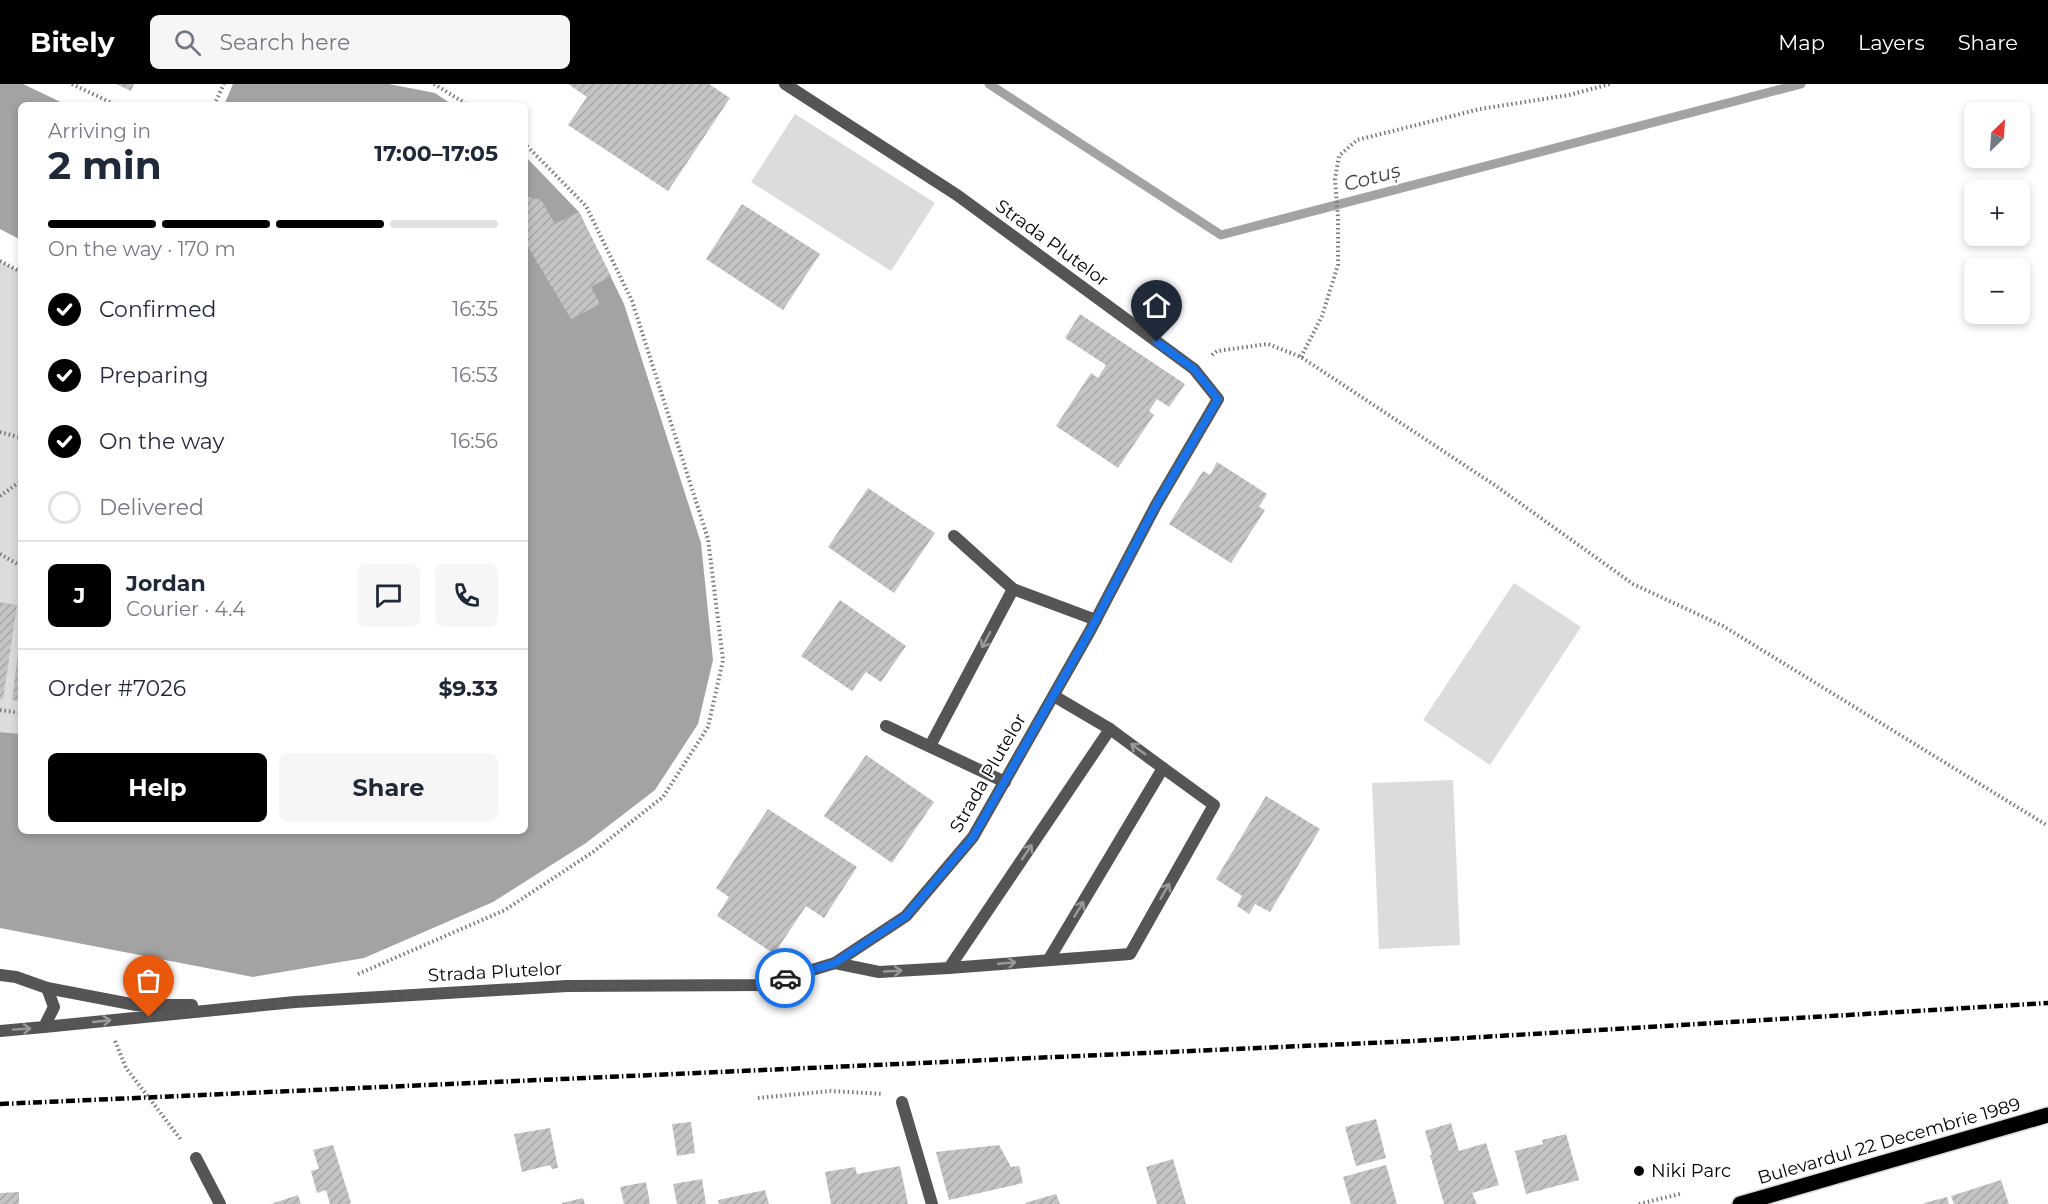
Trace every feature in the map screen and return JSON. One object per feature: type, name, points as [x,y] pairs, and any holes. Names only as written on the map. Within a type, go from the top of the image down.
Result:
[{"type":"main road","name":"Bulevardul 22 Decembrie 1989","points":[[1740,1204],[2048,1115]]},
{"type":"street","name":"Strada Plutelor","points":[[0,1030],[253,1006],[567,986],[763,985],[835,963],[906,916],[973,837],[1096,620],[1156,505],[1218,399],[1194,369],[957,195],[785,84]]},
{"type":"street","points":[[954,536],[1013,589],[1096,620]]},
{"type":"street","points":[[930,746],[1013,589]]},
{"type":"street","points":[[835,963],[879,972],[1130,954],[1214,806],[1110,729],[1054,696]]},
{"type":"street","points":[[886,726],[1005,782]]},
{"type":"street","points":[[949,968],[1110,729]]},
{"type":"street","points":[[1049,959],[1163,768]]},
{"type":"street","points":[[0,975],[15,976],[47,988],[136,1005],[253,1006]]},
{"type":"street","points":[[44,1027],[54,1007],[47,988]]},
{"type":"street","points":[[897,1098],[932,1204]]},
{"type":"street","points":[[196,1158],[220,1204]]},
{"type":"path","points":[[72,84],[110,102]]},
{"type":"path","points":[[215,102],[224,84]]},
{"type":"path","points":[[434,84],[463,102]]},
{"type":"path","points":[[1301,357],[1322,316],[1338,265],[1335,179],[1339,156],[1357,140],[1480,109],[1569,95],[1610,84]]},
{"type":"path","points":[[348,979],[505,910],[593,852],[663,797],[708,727],[723,660],[708,539],[632,301],[586,206],[528,147]]},
{"type":"path","points":[[0,261],[18,270]]},
{"type":"path","points":[[1194,369],[1217,351],[1268,344],[1301,357],[1496,486],[1633,584],[1723,626],[2048,826]]},
{"type":"path","points":[[0,432],[18,437]]},
{"type":"path","points":[[0,496],[18,483]]},
{"type":"path","points":[[0,554],[18,564]]},
{"type":"path","points":[[0,710],[18,713]]},
{"type":"path","points":[[107,1021],[126,1068],[196,1158]]},
{"type":"path","points":[[758,1098],[831,1091],[897,1098]]},
{"type":"path","points":[[1639,1204],[1680,1194]]},
{"type":"shaded area","points":[[0,84],[23,84],[61,102],[18,102],[18,238],[0,229]]},
{"type":"shaded area","points":[[233,84],[389,84],[435,93],[448,102],[225,102]]},
{"type":"shaded area","points":[[795,114],[935,203],[891,271],[751,182]]},
{"type":"shaded area","points":[[528,159],[579,212],[624,304],[701,543],[713,660],[698,724],[655,790],[586,843],[493,902],[364,958],[253,977],[0,928],[0,732],[18,734],[18,834],[528,834]]},
{"type":"shaded area","points":[[0,261],[18,270],[18,734],[0,732]]},
{"type":"shaded area","points":[[1514,583],[1581,627],[1490,765],[1423,720]]},
{"type":"shaded area","points":[[1453,780],[1460,945],[1379,949],[1372,783]]},
{"type":"building","points":[[116,84],[134,84],[131,91]]},
{"type":"building","points":[[568,84],[709,84],[730,98],[668,191],[568,125],[587,97]]},
{"type":"building","points":[[528,197],[541,200],[555,224],[579,212],[611,276],[591,287],[600,304],[571,319],[528,247]]},
{"type":"building","points":[[742,204],[820,254],[783,310],[706,259]]},
{"type":"building","points":[[1080,314],[1185,384],[1169,407],[1157,399],[1149,411],[1154,415],[1118,468],[1056,426],[1091,373],[1098,378],[1106,365],[1065,338]]},
{"type":"building","points":[[1217,462],[1267,494],[1259,507],[1265,510],[1231,563],[1169,524],[1203,471],[1210,475]]},
{"type":"building","points":[[868,488],[935,533],[894,593],[828,547]]},
{"type":"building","points":[[840,600],[906,646],[881,682],[866,672],[852,691],[801,656]]},
{"type":"building","points":[[0,602],[17,605],[3,700],[0,699]]},
{"type":"building","points":[[18,654],[18,701],[12,700]]},
{"type":"building","points":[[866,755],[934,802],[892,863],[824,816]]},
{"type":"building","points":[[1266,796],[1320,829],[1270,912],[1255,904],[1249,914],[1237,906],[1242,896],[1216,879]]},
{"type":"building","points":[[768,809],[857,867],[824,918],[806,906],[774,954],[717,916],[729,897],[716,888]]},
{"type":"building","points":[[1376,1119],[1386,1158],[1356,1166],[1345,1127]]},
{"type":"building","points":[[691,1122],[695,1153],[677,1156],[672,1124]]},
{"type":"building","points":[[1451,1123],[1459,1151],[1486,1143],[1499,1185],[1472,1193],[1477,1204],[1444,1204],[1425,1131]]},
{"type":"building","points":[[550,1128],[558,1168],[552,1169],[550,1165],[522,1172],[514,1134]]},
{"type":"building","points":[[1566,1134],[1579,1180],[1526,1194],[1515,1151],[1543,1144],[1542,1140]]},
{"type":"building","points":[[333,1145],[351,1203],[349,1204],[330,1204],[326,1190],[317,1193],[311,1171],[319,1169],[313,1150]]},
{"type":"building","points":[[999,1145],[1011,1167],[1019,1166],[1023,1183],[949,1200],[936,1152]]},
{"type":"building","points":[[1173,1159],[1186,1204],[1157,1204],[1146,1167]]},
{"type":"building","points":[[1386,1165],[1397,1204],[1351,1204],[1343,1177]]},
{"type":"building","points":[[900,1166],[908,1204],[831,1204],[825,1172],[855,1167],[857,1174]]},
{"type":"building","points":[[702,1179],[706,1204],[677,1204],[673,1184]]},
{"type":"building","points":[[2001,1180],[2009,1204],[1954,1204],[1951,1196]]},
{"type":"building","points":[[646,1182],[650,1204],[624,1204],[620,1187]]},
{"type":"building","points":[[765,1190],[769,1204],[719,1204],[718,1200]]},
{"type":"building","points":[[19,1192],[19,1204],[0,1204],[0,1193]]},
{"type":"building","points":[[1056,1194],[1060,1204],[1025,1204],[1025,1203]]},
{"type":"building","points":[[298,1195],[301,1204],[271,1204]]},
{"type":"building","points":[[1947,1197],[1949,1204],[1924,1204],[1924,1203]]},
{"type":"building","points":[[583,1198],[585,1204],[562,1204],[562,1203]]},
{"type":"waterway","name":"Cotuș","points":[[989,84],[1221,235],[1801,84]]},
{"type":"railway","points":[[0,1104],[1415,1041],[2048,1003]]},
{"type":"way so far","points":[[149,1017],[296,1002],[385,996],[567,986],[763,985],[785,978]]},
{"type":"place","name":"Niki Parc","points":[[1639,1171]]},
{"type":"route","points":[[785,978],[835,963],[906,916],[973,837],[1090,631],[1156,505],[1218,399],[1194,369],[1157,342]]}]
